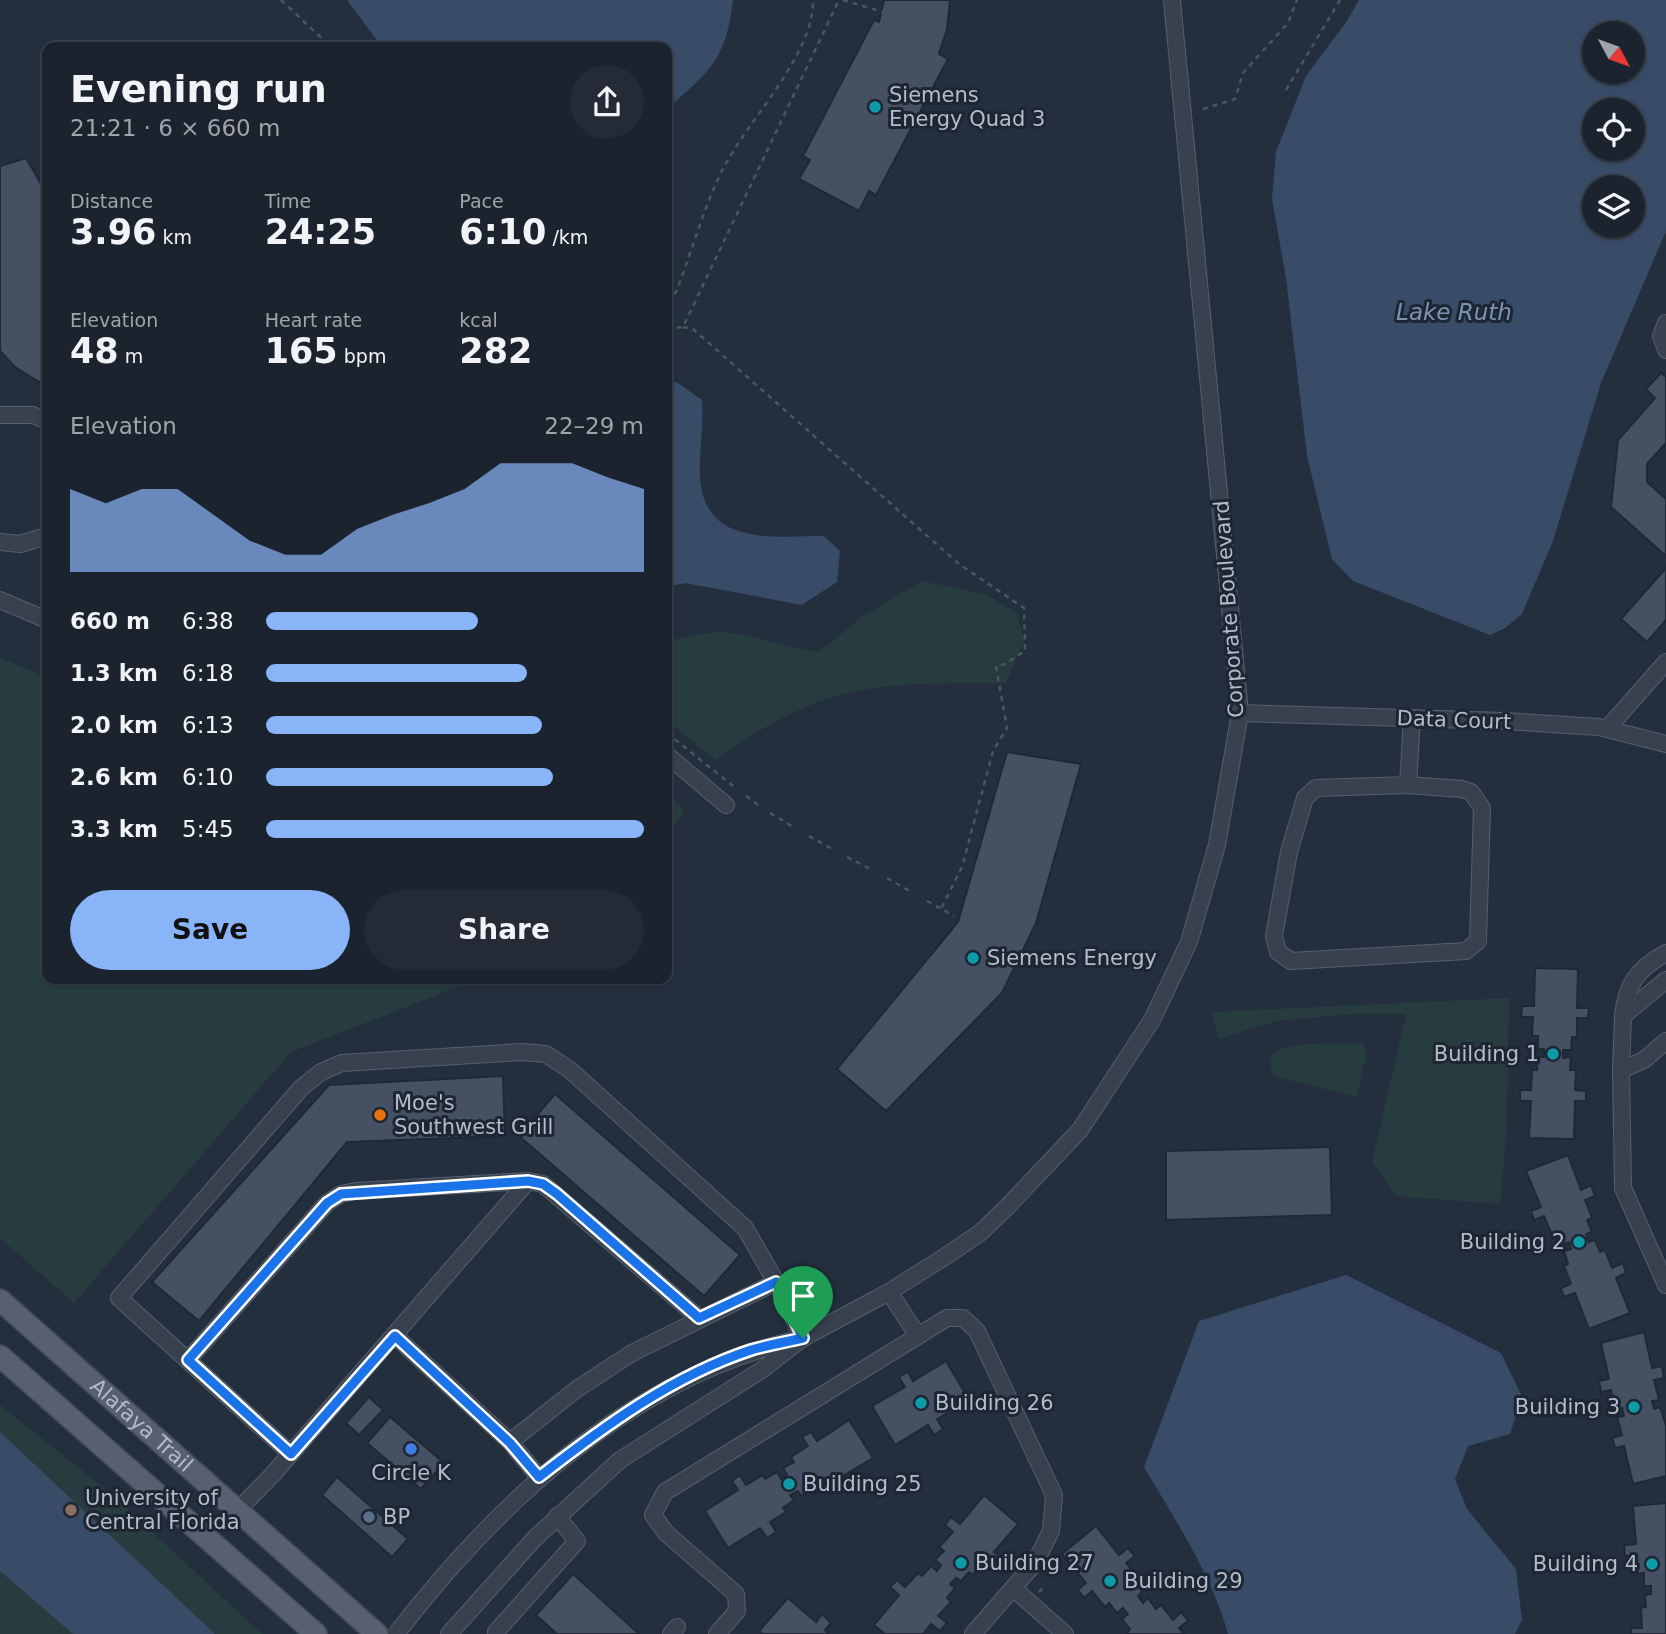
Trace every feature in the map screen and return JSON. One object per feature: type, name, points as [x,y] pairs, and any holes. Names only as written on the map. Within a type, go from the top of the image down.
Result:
[{"type":"main road","name":"Alafaya Trail","points":[[0,1300],[377,1634]]},
{"type":"main road","name":"Alafaya Trail","points":[[0,1356],[316,1634]]},
{"type":"street","name":"Corporate Boulevard","points":[[449,1634],[557,1516],[620,1460],[763,1369],[803,1338],[889,1292],[980,1233],[1080,1129],[1152,1020],[1189,942],[1213,857],[1240,713],[1172,0]]},
{"type":"street","points":[[1666,323],[1661,335],[1666,350]]},
{"type":"street","points":[[0,415],[33,415],[42,419]]},
{"type":"street","points":[[0,542],[20,544],[42,537]]},
{"type":"street","points":[[0,600],[42,618]]},
{"type":"street","points":[[1607,729],[1666,662]]},
{"type":"street","name":"Data Court","points":[[1240,713],[1412,718],[1607,729],[1666,744]]},
{"type":"street","points":[[1408,785],[1412,718]]},
{"type":"street","points":[[672,759],[726,805]]},
{"type":"street","points":[[1408,785],[1462,789],[1471,792],[1482,808],[1478,941],[1466,951],[1291,961],[1278,952],[1274,936],[1289,852],[1305,799],[1316,788],[1408,785]]},
{"type":"street","points":[[1666,953],[1654,960],[1625,990],[1620,1070],[1623,1188],[1666,1285]]},
{"type":"street","points":[[1623,1016],[1666,980]]},
{"type":"street","points":[[1620,1070],[1644,1060],[1666,1041]]},
{"type":"street","points":[[291,1454],[119,1298],[301,1088],[321,1072],[342,1063],[521,1052],[546,1054],[569,1069],[745,1228],[776,1282],[803,1338]]},
{"type":"street","points":[[237,1511],[291,1454],[528,1181]]},
{"type":"street","points":[[188,1360],[327,1203],[341,1194],[528,1181],[543,1184],[699,1318]]},
{"type":"street","points":[[510,1443],[577,1389],[632,1353],[776,1282]]},
{"type":"street","points":[[889,1292],[918,1336]]},
{"type":"street","points":[[717,1634],[737,1611],[736,1594],[666,1533],[653,1515],[665,1492],[947,1318],[963,1318],[977,1331],[1054,1495],[1051,1531],[1035,1563],[973,1634]]},
{"type":"street","points":[[395,1336],[510,1443],[539,1477]]},
{"type":"street","name":"Corporate Boulevard","points":[[396,1634],[493,1522],[539,1477],[595,1433],[665,1389],[750,1351],[803,1338]]},
{"type":"street","points":[[496,1632],[577,1541],[557,1516]]},
{"type":"street","points":[[1013,1588],[1065,1634]]},
{"type":"path","points":[[281,0],[326,42]]},
{"type":"path","points":[[672,296],[677,292],[720,175],[783,76],[813,20],[813,0]]},
{"type":"path","points":[[683,327],[841,0],[883,12]]},
{"type":"path","points":[[1203,109],[1235,99],[1243,73],[1288,23],[1297,0]]},
{"type":"path","points":[[1286,90],[1340,0]]},
{"type":"path","points":[[672,328],[693,329],[959,564],[1024,608],[1025,651],[996,666],[1007,728],[993,751],[962,867],[941,909]]},
{"type":"path","points":[[672,737],[733,786]]},
{"type":"path","points":[[746,796],[761,807]]},
{"type":"path","points":[[770,813],[795,828]]},
{"type":"path","points":[[809,836],[834,850]]},
{"type":"path","points":[[847,857],[874,871]]},
{"type":"path","points":[[887,878],[913,893]]},
{"type":"path","points":[[927,901],[954,916]]},
{"type":"green space","points":[[922,581],[985,594],[1017,613],[1024,641],[1006,683],[897,685],[834,697],[787,716],[715,760],[672,724],[672,640],[724,632],[819,652],[863,616]]},
{"type":"green space","points":[[0,658],[42,675],[42,984],[466,984],[291,1052],[74,1303],[0,1238]]},
{"type":"green space","points":[[672,798],[685,812],[672,827]]},
{"type":"green space","points":[[1509,998],[1507,1127],[1500,1204],[1396,1196],[1372,1162],[1406,1014],[1353,1014],[1277,1021],[1218,1039],[1212,1012]]},
{"type":"green space","points":[[1362,1043],[1367,1051],[1357,1097],[1273,1076],[1271,1059],[1273,1054],[1280,1050],[1302,1045]]},
{"type":"green space","name":"University of Central Florida","points":[[0,1405],[108,1491],[262,1634],[0,1634]]},
{"type":"water","points":[[347,0],[733,0],[726,37],[714,63],[672,104],[672,42],[378,42]]},
{"type":"water","name":"Lake Ruth","points":[[1359,0],[1666,0],[1666,231],[1601,383],[1553,541],[1522,614],[1505,628],[1490,635],[1353,581],[1332,559],[1307,456],[1286,278],[1272,199],[1276,152],[1306,76],[1347,21]]},
{"type":"water","points":[[672,381],[702,400],[700,477],[704,500],[714,516],[744,533],[784,537],[824,536],[840,551],[837,582],[802,605],[685,583],[672,586]]},
{"type":"water","points":[[1346,1275],[1501,1353],[1522,1397],[1510,1434],[1468,1446],[1455,1479],[1467,1509],[1516,1569],[1522,1620],[1515,1634],[1228,1634],[1203,1569],[1144,1467],[1199,1321]]},
{"type":"water","points":[[0,1432],[215,1634],[73,1634],[0,1571]]},
{"type":"building","name":"Siemens Energy Quad 3","points":[[884,0],[950,0],[947,29],[939,54],[948,59],[876,195],[869,191],[859,211],[799,179],[810,160],[803,156],[874,20],[879,22]]},
{"type":"building","points":[[26,158],[42,185],[42,384],[15,367],[0,351],[0,166]]},
{"type":"building","points":[[1661,373],[1666,377],[1666,443],[1647,464],[1647,482],[1666,499],[1666,556],[1611,507],[1618,440],[1655,398],[1646,389]]},
{"type":"building","points":[[1666,568],[1666,620],[1647,642],[1621,619]]},
{"type":"building","name":"Siemens Energy","points":[[1007,752],[1081,764],[1036,923],[1002,993],[886,1111],[837,1069],[958,922]]},
{"type":"building","name":"Building 1","points":[[1535,968],[1578,969],[1577,1008],[1589,1008],[1588,1018],[1577,1018],[1577,1037],[1572,1037],[1571,1050],[1563,1050],[1563,1058],[1571,1057],[1570,1070],[1576,1070],[1575,1090],[1586,1091],[1586,1101],[1575,1101],[1574,1139],[1529,1138],[1531,1101],[1520,1101],[1520,1090],[1531,1090],[1532,1070],[1537,1070],[1538,1057],[1544,1057],[1544,1049],[1538,1049],[1538,1036],[1532,1036],[1533,1017],[1521,1017],[1522,1006],[1534,1006]]},
{"type":"building","points":[[503,1076],[505,1136],[347,1142],[199,1321],[152,1282],[329,1085]]},
{"type":"building","points":[[555,1094],[740,1255],[704,1296],[519,1136]]},
{"type":"building","points":[[1330,1147],[1332,1215],[1166,1220],[1166,1151]]},
{"type":"building","name":"Building 2","points":[[1568,1155],[1581,1190],[1591,1185],[1595,1196],[1585,1200],[1592,1218],[1587,1220],[1592,1232],[1586,1234],[1589,1242],[1595,1240],[1600,1252],[1605,1250],[1612,1268],[1623,1263],[1626,1273],[1616,1278],[1630,1313],[1589,1329],[1575,1293],[1564,1297],[1561,1288],[1571,1284],[1564,1266],[1568,1264],[1564,1251],[1571,1249],[1569,1242],[1561,1245],[1557,1233],[1552,1235],[1544,1216],[1534,1220],[1531,1211],[1541,1207],[1526,1171]]},
{"type":"building","name":"Building 3","points":[[1644,1332],[1652,1368],[1662,1366],[1664,1378],[1654,1380],[1659,1400],[1652,1401],[1654,1409],[1660,1407],[1666,1426],[1666,1476],[1633,1484],[1624,1446],[1615,1448],[1612,1438],[1622,1435],[1617,1417],[1624,1416],[1622,1408],[1615,1409],[1611,1390],[1601,1392],[1599,1381],[1609,1379],[1601,1343]]},
{"type":"building","name":"Building 26","points":[[946,1361],[969,1400],[937,1419],[943,1429],[934,1435],[928,1425],[895,1445],[872,1406],[905,1387],[899,1377],[908,1372],[913,1381]]},
{"type":"building","points":[[369,1397],[383,1410],[359,1435],[346,1423]]},
{"type":"building","points":[[390,1417],[444,1463],[421,1489],[367,1443]]},
{"type":"building","name":"Building 25","points":[[849,1420],[873,1458],[841,1477],[847,1486],[837,1493],[832,1483],[814,1494],[812,1489],[801,1496],[798,1491],[790,1495],[794,1500],[783,1508],[786,1512],[770,1522],[776,1532],[767,1538],[760,1528],[728,1548],[705,1511],[738,1490],[732,1481],[740,1475],[746,1485],[763,1475],[765,1479],[777,1472],[781,1479],[787,1475],[783,1468],[794,1462],[791,1457],[808,1446],[802,1437],[811,1432],[817,1441]]},
{"type":"building","points":[[337,1477],[408,1539],[392,1557],[322,1495]]},
{"type":"building","name":"Building 27","points":[[984,1495],[1018,1524],[994,1552],[1002,1559],[995,1568],[986,1560],[973,1575],[969,1572],[961,1581],[956,1578],[950,1584],[955,1588],[947,1598],[951,1602],[938,1616],[947,1623],[940,1631],[931,1624],[923,1634],[885,1634],[874,1625],[899,1595],[890,1587],[897,1580],[905,1587],[918,1573],[922,1576],[931,1566],[937,1571],[941,1565],[935,1560],[944,1551],[939,1547],[953,1532],[945,1525],[951,1517],[960,1524]]},
{"type":"building","name":"Building 4","points":[[1666,1503],[1666,1634],[1631,1634],[1631,1628],[1642,1628],[1641,1608],[1646,1607],[1645,1595],[1651,1594],[1651,1586],[1644,1586],[1644,1573],[1638,1574],[1637,1555],[1625,1556],[1624,1545],[1636,1544],[1633,1506]]},
{"type":"building","name":"Building 29","points":[[1096,1526],[1119,1555],[1128,1548],[1135,1556],[1126,1563],[1139,1579],[1135,1582],[1142,1592],[1138,1596],[1143,1603],[1148,1598],[1156,1609],[1161,1605],[1173,1620],[1181,1612],[1188,1621],[1179,1628],[1184,1634],[1127,1634],[1130,1629],[1122,1619],[1128,1614],[1123,1608],[1117,1613],[1109,1603],[1105,1607],[1092,1591],[1084,1598],[1078,1590],[1086,1583],[1062,1554]]},
{"type":"building","points":[[573,1574],[639,1634],[557,1634],[536,1615]]},
{"type":"building","points":[[788,1598],[816,1622],[822,1614],[831,1623],[825,1630],[829,1634],[763,1634],[759,1631]]},
{"type":"place","name":"Siemens Energy Quad 3","points":[[875,107]]},
{"type":"place","name":"Siemens Energy","points":[[973,958]]},
{"type":"place","name":"Building 1","points":[[1553,1054]]},
{"type":"place","name":"Moe's Southwest Grill","points":[[380,1115]]},
{"type":"place","name":"Building 2","points":[[1579,1242]]},
{"type":"place","name":"Building 26","points":[[921,1403]]},
{"type":"place","name":"Building 3","points":[[1634,1407]]},
{"type":"place","name":"Circle K","points":[[411,1449]]},
{"type":"place","name":"Building 25","points":[[789,1484]]},
{"type":"place","name":"University of Central Florida","points":[[71,1510]]},
{"type":"place","name":"BP","points":[[369,1517]]},
{"type":"place","name":"Building 27","points":[[961,1563]]},
{"type":"place","name":"Building 4","points":[[1652,1564]]},
{"type":"place","name":"Building 29","points":[[1110,1581]]},
{"type":"route","points":[[528,1181],[543,1184],[557,1194],[699,1318],[776,1282],[803,1338],[750,1351],[665,1389],[595,1433],[539,1477],[510,1443],[395,1336],[291,1454],[188,1360],[327,1203],[341,1194],[528,1181]]}]
